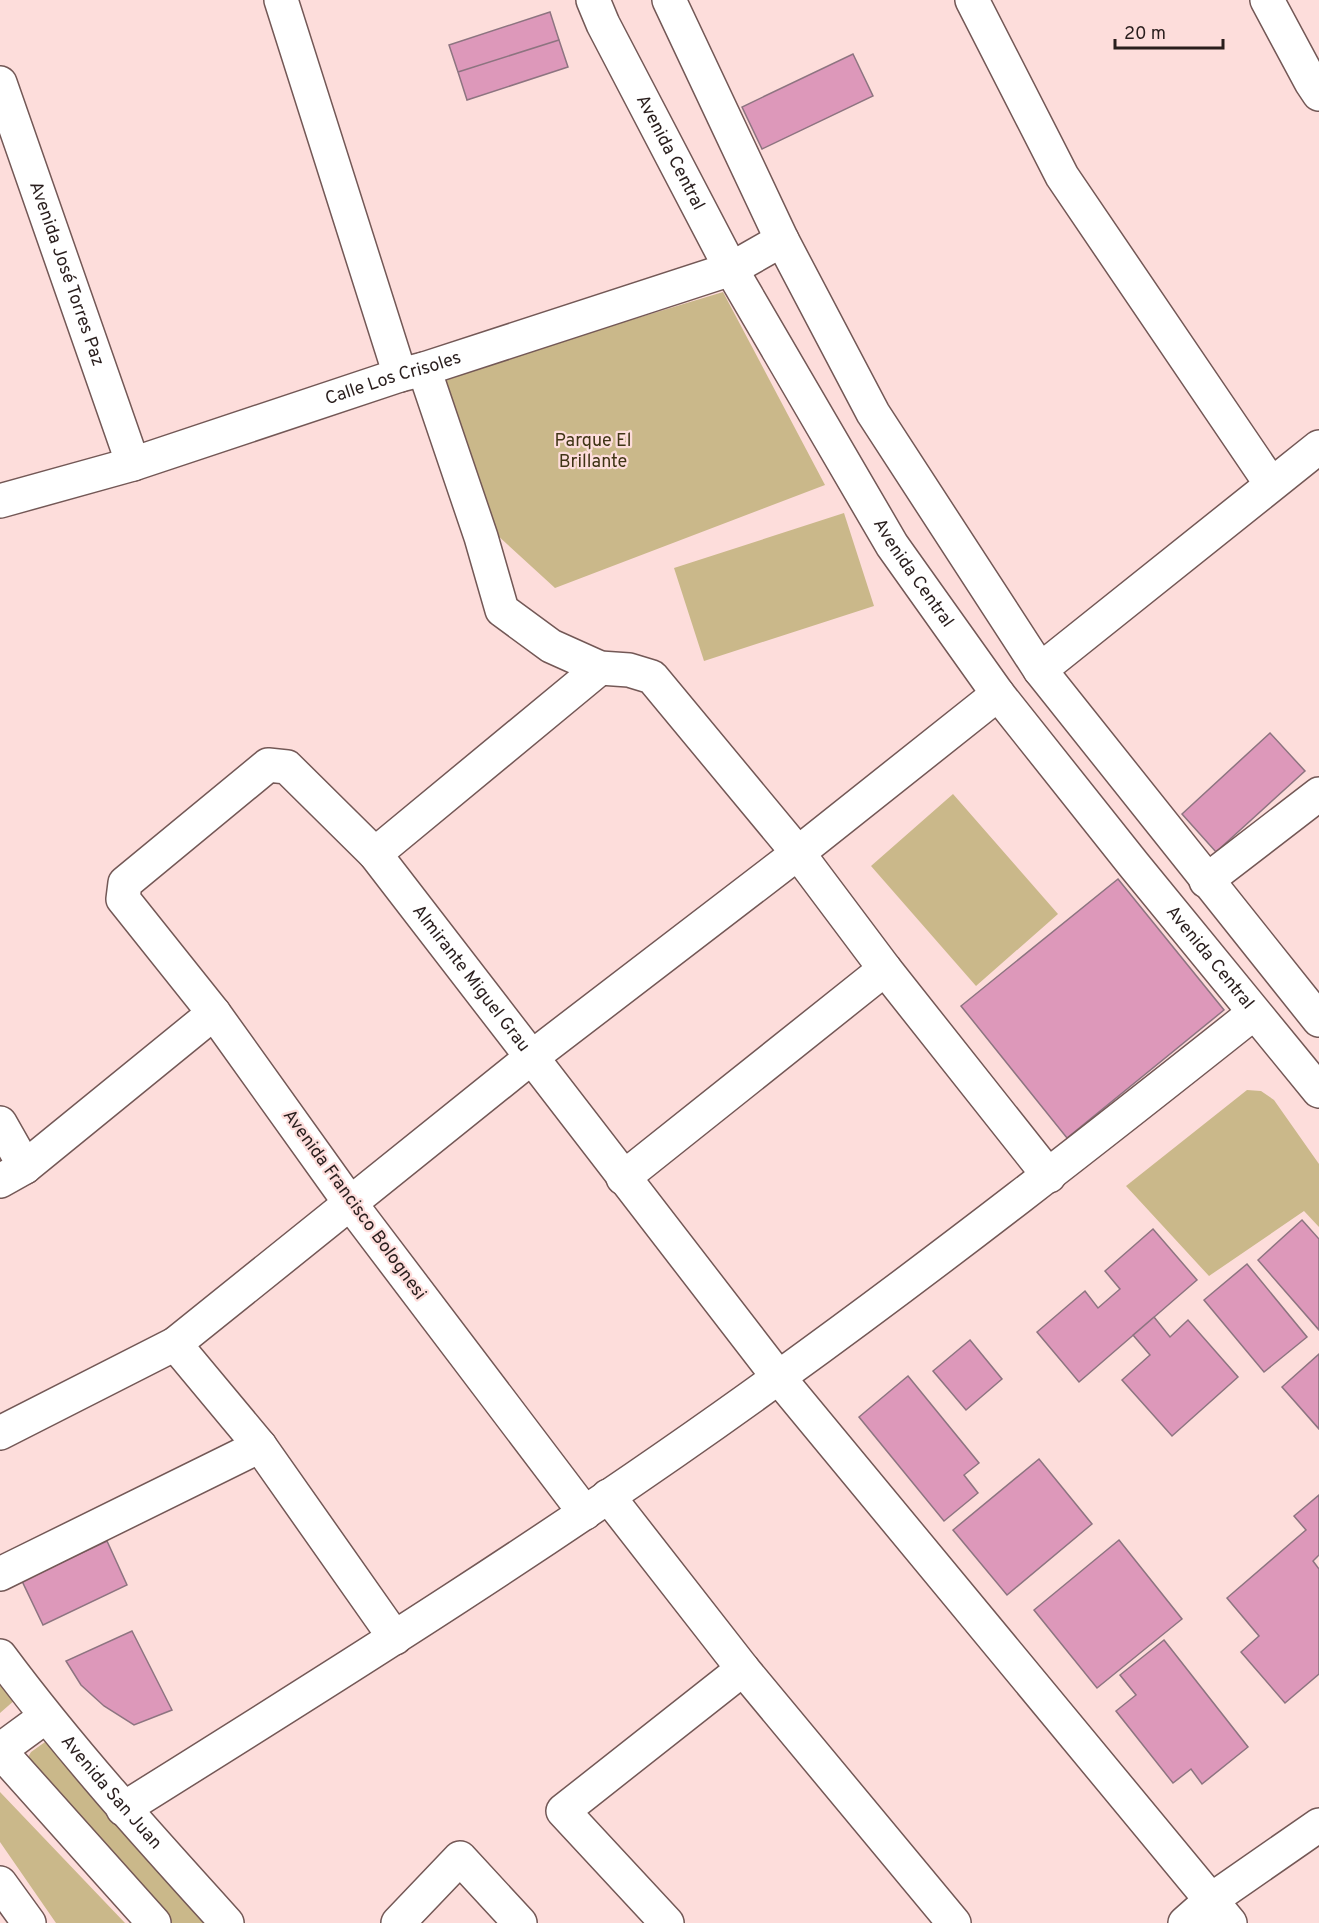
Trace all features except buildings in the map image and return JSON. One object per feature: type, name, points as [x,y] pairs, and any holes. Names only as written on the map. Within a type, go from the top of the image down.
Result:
[{"type":"street","points":[[281,0],[412,372],[481,537],[502,610],[551,646],[600,668],[629,670],[652,677],[798,853],[885,969],[1049,1176]]},
{"type":"street","name":"Avenida Central","points":[[593,0],[603,24],[731,269],[892,545],[998,694],[1319,1091]]},
{"type":"street","points":[[669,0],[782,240],[873,413],[1040,670],[1319,1020]]},
{"type":"street","points":[[972,0],[1062,176],[1271,484]]},
{"type":"street","points":[[1267,0],[1319,94]]},
{"type":"street","name":"Avenida José Torres Paz","points":[[0,83],[133,465]]},
{"type":"street","name":"Calle Los Crisoles","points":[[0,501],[133,465],[731,269],[782,240]]},
{"type":"street","points":[[1040,670],[1319,447]]},
{"type":"street","points":[[375,854],[600,668]]},
{"type":"street","points":[[0,1432],[175,1344],[532,1057],[798,853],[998,694]]},
{"type":"street","name":"Almirante Miguel Grau","points":[[123,899],[124,883],[268,765],[288,767],[375,854],[778,1378],[1221,1912]]},
{"type":"street","points":[[1206,881],[1319,794]]},
{"type":"street","name":"Avenida Francisco Bolognesi","points":[[123,899],[214,1013],[351,1203],[597,1505],[743,1669],[954,1923]]},
{"type":"street","points":[[623,1178],[885,969]]},
{"type":"street","points":[[0,1123],[12,1174],[214,1013]]},
{"type":"street","points":[[123,1809],[395,1638],[597,1505],[778,1378],[1049,1176],[1254,1013]]},
{"type":"street","points":[[175,1344],[260,1446],[395,1638]]},
{"type":"street","points":[[0,1574],[260,1446]]},
{"type":"street","name":"Avenida San Juan","points":[[0,1656],[45,1717],[123,1809],[227,1923]]},
{"type":"street","points":[[667,1923],[563,1811],[743,1669]]},
{"type":"street","points":[[45,1717],[0,1750],[154,1923]]},
{"type":"street","points":[[1185,1923],[1221,1912],[1319,1825]]},
{"type":"street","points":[[398,1923],[460,1858],[520,1923]]},
{"type":"street","points":[[0,1883],[29,1923]]},
{"type":"green space","name":"Parque El Brillante","points":[[723,292],[825,485],[555,588],[496,534],[440,378]]},
{"type":"green space","points":[[844,513],[874,606],[704,661],[674,568]]},
{"type":"green space","points":[[953,794],[1058,914],[976,986],[871,866]]},
{"type":"green space","points":[[1247,1090],[1261,1091],[1274,1100],[1319,1164],[1319,1227],[1304,1211],[1209,1276],[1126,1186]]},
{"type":"green space","points":[[0,1672],[16,1699],[0,1713]]},
{"type":"green space","points":[[52,1737],[228,1923],[169,1923],[27,1759],[31,1752]]},
{"type":"green space","points":[[0,1792],[125,1923],[56,1923],[0,1842]]}]
